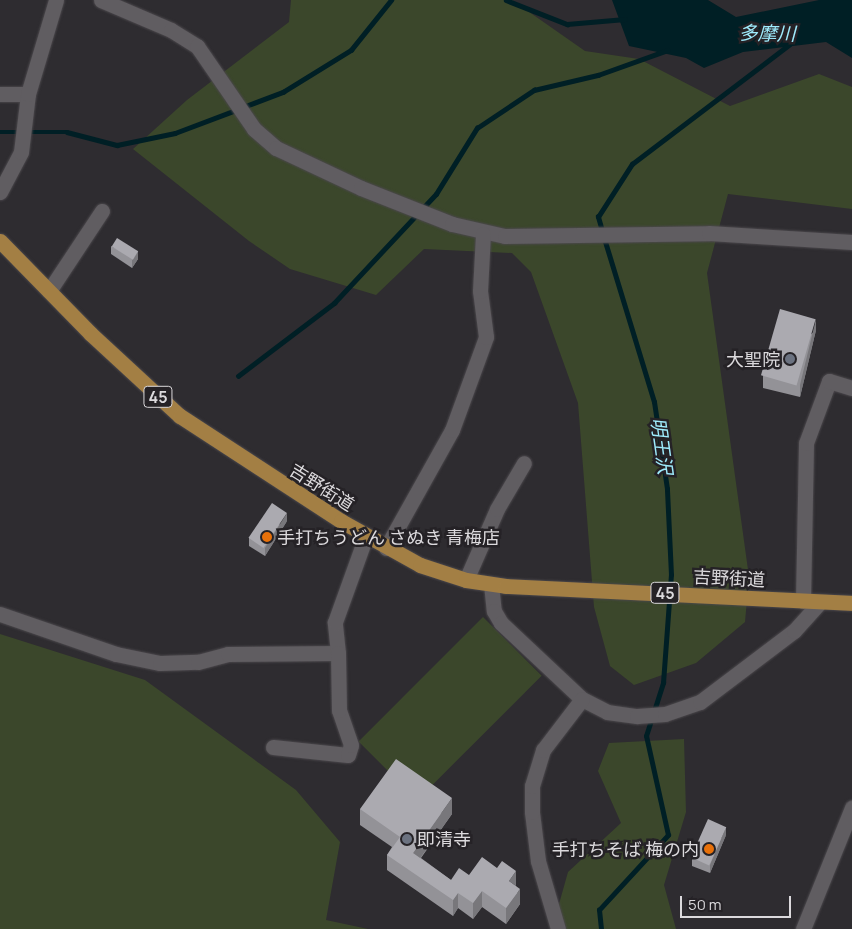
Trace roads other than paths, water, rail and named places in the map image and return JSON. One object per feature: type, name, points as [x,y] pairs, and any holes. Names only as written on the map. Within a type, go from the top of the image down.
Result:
[{"type":"main road","name":"吉野街道","points":[[0,241],[49,291],[180,416],[366,536],[420,565],[466,580],[492,584],[852,603]]},
{"type":"street","points":[[0,192],[21,152],[28,94],[56,0]]},
{"type":"street","points":[[101,0],[171,30],[197,46],[254,128],[276,148],[361,188],[452,224],[483,234],[709,233],[852,242]]},
{"type":"street","points":[[0,94],[28,94]]},
{"type":"street","points":[[49,291],[102,211]]},
{"type":"street","points":[[386,548],[452,430],[486,338],[480,291],[483,234]]},
{"type":"street","points":[[803,600],[806,443],[829,381],[852,388]]},
{"type":"street","points":[[466,580],[497,510],[524,463]]},
{"type":"street","points":[[274,747],[348,755],[351,745],[339,710],[338,653],[335,622],[345,587],[366,536]]},
{"type":"street","points":[[492,584],[494,611],[502,623],[582,699],[608,712],[637,716],[665,714],[700,702],[794,631],[820,602]]},
{"type":"street","points":[[0,614],[116,654],[160,663],[198,662],[228,654],[338,653]]},
{"type":"street","points":[[558,929],[538,861],[532,812],[532,786],[543,750],[582,699]]},
{"type":"street","points":[[803,929],[852,808]]},
{"type":"water","name":"多摩川","points":[[612,0],[708,0],[736,17],[819,0],[852,0],[852,58],[826,42],[743,52],[704,68],[686,58],[629,46]]},
{"type":"waterway","points":[[243,107],[283,92],[351,50],[391,0]]},
{"type":"waterway","points":[[506,0],[567,24],[625,19]]},
{"type":"waterway","name":"明王沢","points":[[602,231],[598,217],[632,164],[789,45]]},
{"type":"waterway","points":[[238,376],[334,303],[436,194],[477,128],[534,90],[598,75],[668,50]]},
{"type":"waterway","points":[[0,132],[67,132],[117,145],[175,133],[236,110]]},
{"type":"waterway","name":"明王沢","points":[[601,929],[599,910],[668,835],[646,736],[663,683],[671,575],[667,489],[654,402],[604,238]]},
{"type":"place","name":"大聖院","points":[[790,359]]},
{"type":"place","name":"手打ちうどん さぬき 青梅店","points":[[267,537]]},
{"type":"place","name":"即清寺","points":[[407,839]]},
{"type":"place","name":"手打ちそば 梅の内","points":[[709,849]]}]
